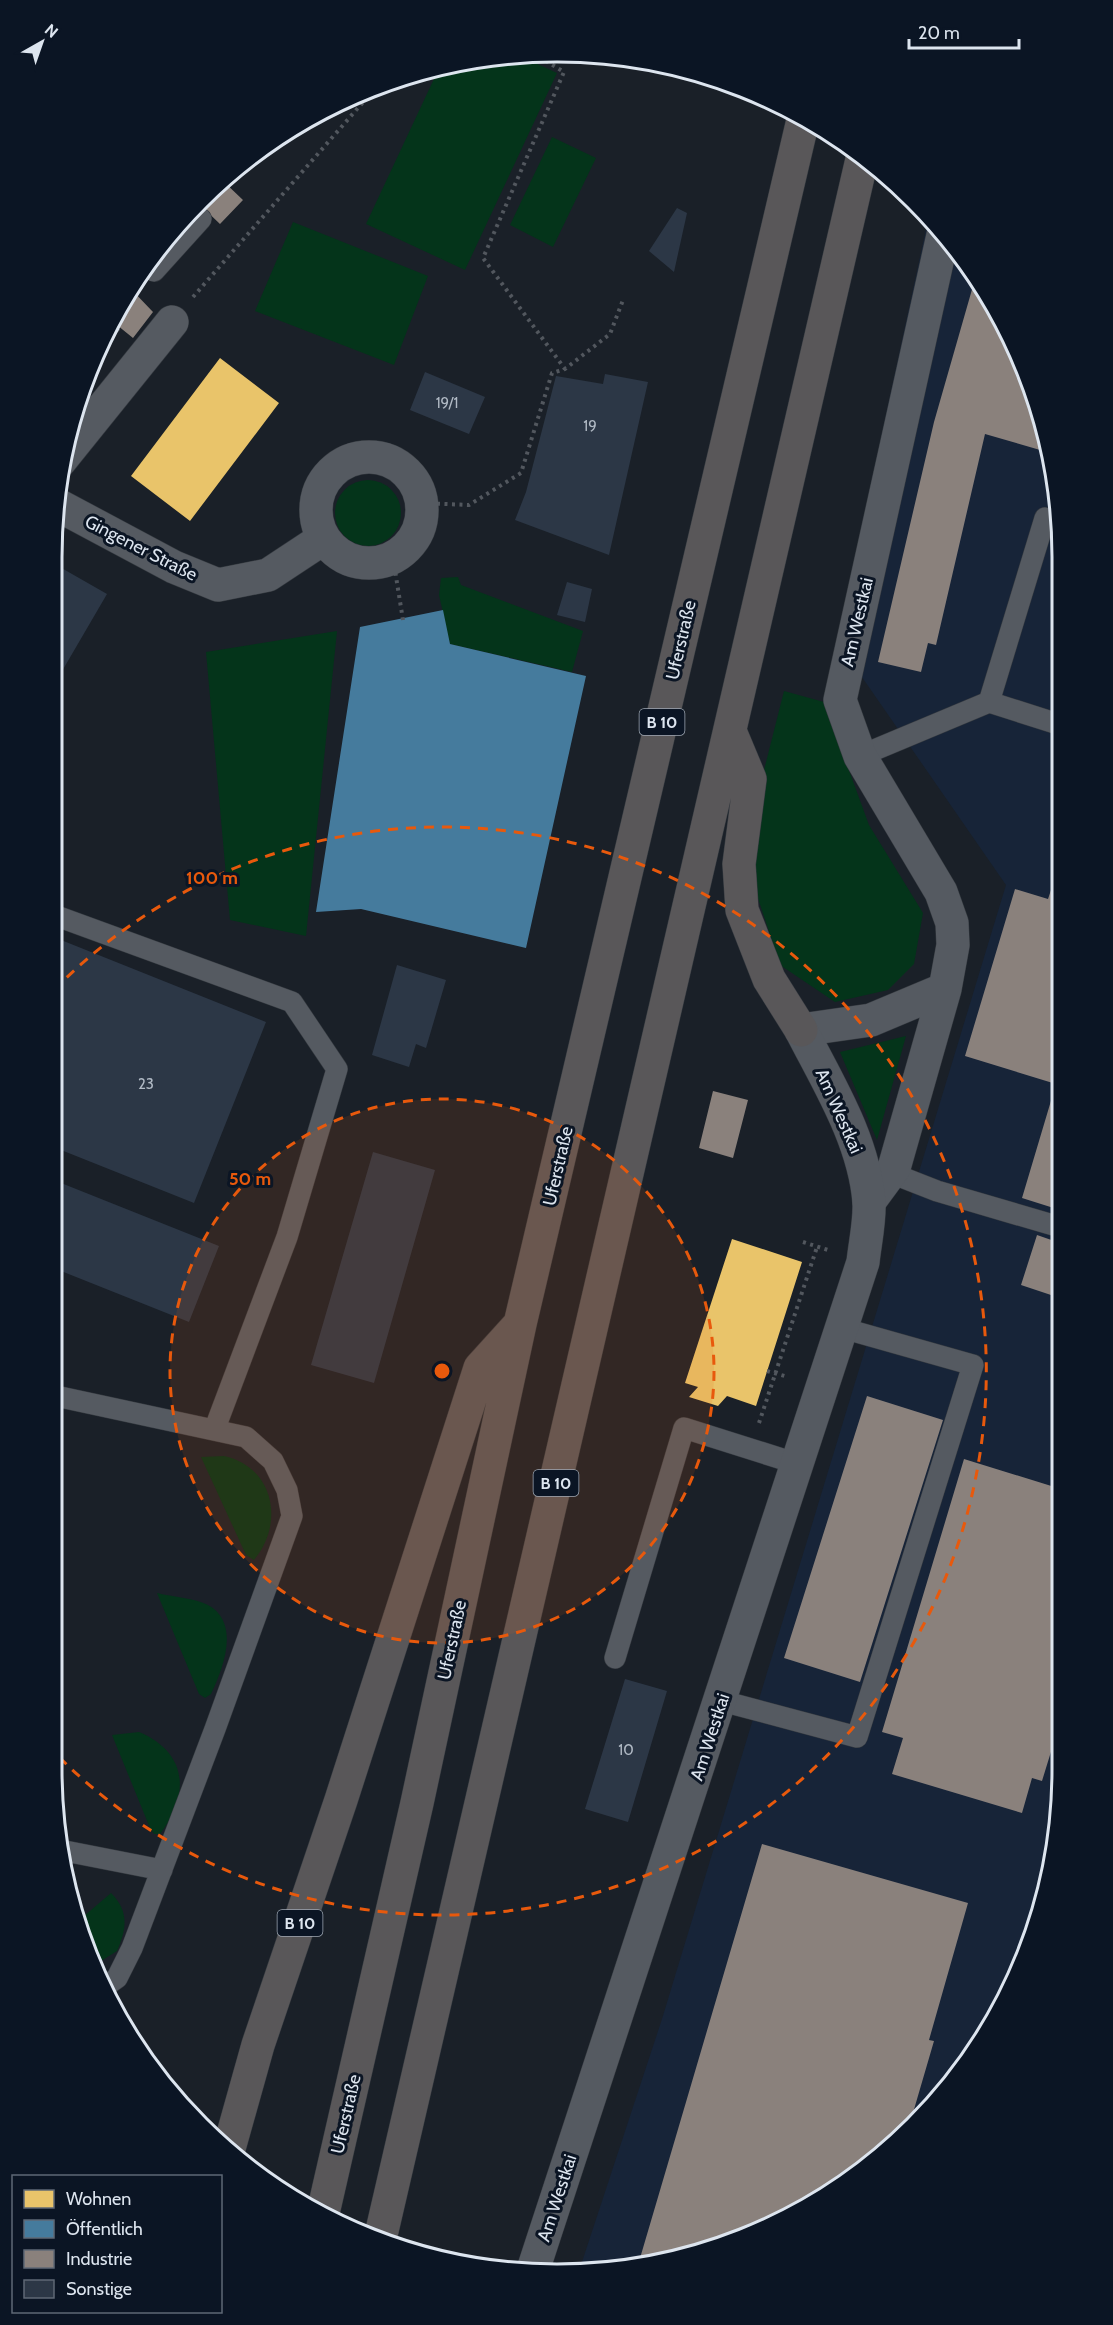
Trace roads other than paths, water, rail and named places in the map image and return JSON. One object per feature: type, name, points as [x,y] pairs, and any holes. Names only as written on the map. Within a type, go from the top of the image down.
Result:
[{"type":"highway","name":"Uferstraße","points":[[325,2205],[417,1803],[520,1324],[801,126]]},
{"type":"highway","name":"B 10","points":[[382,2231],[860,166]]},
{"type":"highway","points":[[730,731],[750,779],[739,864],[742,910],[769,979],[801,1030]]},
{"type":"highway","name":"B 10","points":[[231,2142],[258,2045],[341,1800],[480,1368],[520,1324]]},
{"type":"street","name":"Am Westkai","points":[[869,1202],[891,1173],[945,989],[953,945],[952,922],[941,892],[860,756],[840,700],[941,245]]},
{"type":"street","points":[[75,443],[172,322]]},
{"type":"street","points":[[360,457],[377,457],[393,462],[407,473],[417,487],[422,503],[422,520],[407,549],[393,558],[379,563],[363,563],[347,559],[334,550],[324,538],[317,522],[318,496],[330,474],[343,463],[360,457]]},
{"type":"street","name":"Gingener Straße","points":[[64,509],[174,567],[218,585],[268,575],[324,538]]},
{"type":"street","points":[[801,1030],[871,1020],[945,989]]},
{"type":"street","name":"Am Westkai","points":[[535,2263],[722,1701],[864,1262],[869,1202],[860,1159],[842,1111],[801,1030]]},
{"type":"lane","points":[[153,270],[201,219]]},
{"type":"lane","points":[[989,702],[1045,518],[1050,519]]},
{"type":"lane","points":[[860,756],[989,702],[1052,722]]},
{"type":"lane","points":[[62,918],[292,1002],[337,1069],[287,1237],[215,1428]]},
{"type":"lane","points":[[891,1173],[937,1191],[1052,1225]]},
{"type":"lane","points":[[722,1701],[857,1737],[973,1365],[842,1329]]},
{"type":"lane","points":[[62,1397],[215,1428],[246,1437],[273,1461],[287,1490],[291,1516],[132,1948],[117,1978],[111,1982]]},
{"type":"lane","points":[[615,1658],[684,1428],[798,1464]]},
{"type":"lane","points":[[69,1852],[162,1870]]}]
